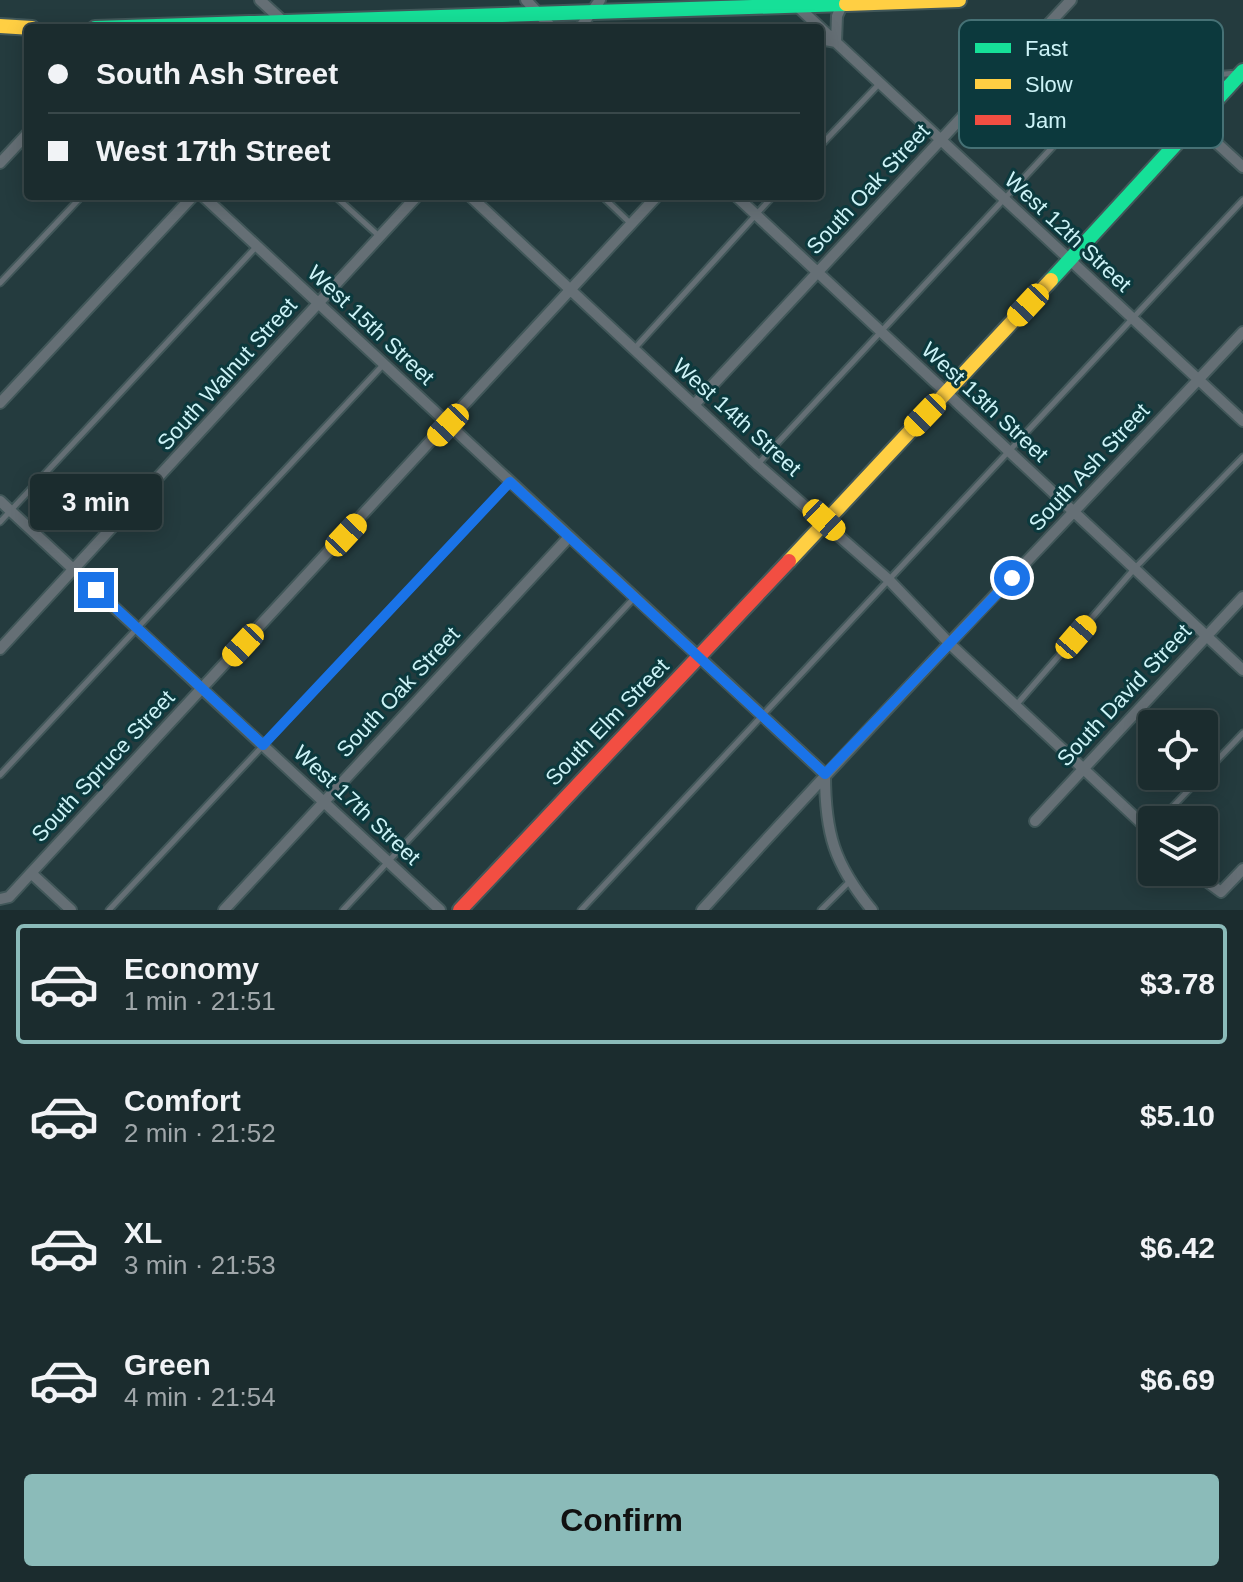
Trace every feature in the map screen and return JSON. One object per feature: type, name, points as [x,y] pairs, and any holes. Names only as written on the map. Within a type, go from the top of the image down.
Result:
[{"type":"street","points":[[260,0],[286,24]]},
{"type":"street","points":[[526,0],[549,24]]},
{"type":"street","points":[[582,24],[600,0]]},
{"type":"street","points":[[364,24],[440,23],[753,4],[959,0]]},
{"type":"street","name":"South Oak Street","points":[[1052,20],[1071,0]]},
{"type":"street","points":[[824,40],[836,42],[844,2]]},
{"type":"street","points":[[802,4],[807,24]]},
{"type":"street","name":"West 12th Street","points":[[802,4],[820,24]]},
{"type":"street","points":[[2,28],[24,28]]},
{"type":"street","name":"West 12th Street","points":[[824,29],[1243,421]]},
{"type":"street","name":"South Elm Street","points":[[1223,93],[1243,72]]},
{"type":"street","name":"South Oak Street","points":[[694,405],[959,120]]},
{"type":"street","points":[[0,163],[24,137]]},
{"type":"street","name":"South Elm Street","points":[[460,910],[699,658],[824,520],[946,394],[1172,148]]},
{"type":"street","points":[[1222,148],[1243,167]]},
{"type":"street","points":[[0,403],[189,200]]},
{"type":"street","name":"West 15th Street","points":[[207,200],[699,658],[764,714],[825,774]]},
{"type":"street","name":"South Walnut Street","points":[[0,649],[413,200]]},
{"type":"street","name":"West 14th Street","points":[[474,200],[758,465],[889,580],[951,645],[1138,819]]},
{"type":"street","name":"South Spruce Street","points":[[0,899],[9,897],[653,200]]},
{"type":"street","name":"West 13th Street","points":[[740,200],[1243,670]]},
{"type":"street","name":"South Ash Street","points":[[702,910],[825,774],[951,645],[1072,511],[1243,332]]},
{"type":"street","name":"West 17th Street","points":[[0,501],[440,910]]},
{"type":"street","name":"South Oak Street","points":[[224,910],[569,537]]},
{"type":"street","name":"South David Street","points":[[1035,821],[1243,597]]},
{"type":"street","points":[[825,774],[825,819],[849,882],[872,910]]},
{"type":"street","points":[[1213,886],[1221,892],[1243,869]]},
{"type":"street","points":[[31,873],[71,910]]},
{"type":"lane","points":[[1223,74],[1243,72]]},
{"type":"lane","points":[[824,142],[880,84]]},
{"type":"lane","points":[[758,465],[1052,148]]},
{"type":"lane","points":[[0,283],[78,200]]},
{"type":"lane","points":[[339,200],[380,237]]},
{"type":"lane","points":[[606,200],[631,223]]},
{"type":"lane","points":[[634,349],[769,200]]},
{"type":"lane","points":[[581,910],[1243,200]]},
{"type":"lane","points":[[0,522],[257,247]]},
{"type":"lane","points":[[0,775],[383,365]]},
{"type":"lane","points":[[1016,706],[1135,568],[1243,457]]},
{"type":"lane","points":[[109,910],[510,482]]},
{"type":"lane","points":[[343,910],[634,597]]},
{"type":"lane","points":[[1218,759],[1243,733]]},
{"type":"lane","points":[[1173,806],[1189,790]]},
{"type":"lane","points":[[821,910],[849,882]]},
{"type":"traffic: fast","points":[[220,24],[846,4]]},
{"type":"traffic: fast","points":[[1223,93],[1243,71]]},
{"type":"traffic: fast","points":[[1051,280],[1172,148]]},
{"type":"traffic: slow","points":[[846,4],[959,0]]},
{"type":"traffic: slow","points":[[0,26],[24,28]]},
{"type":"traffic: slow","points":[[789,561],[1051,280]]},
{"type":"traffic: jam","points":[[460,910],[789,561]]},
{"type":"route","points":[[96,590],[263,745],[510,482],[699,658],[764,714],[825,774],[1012,578]]}]
